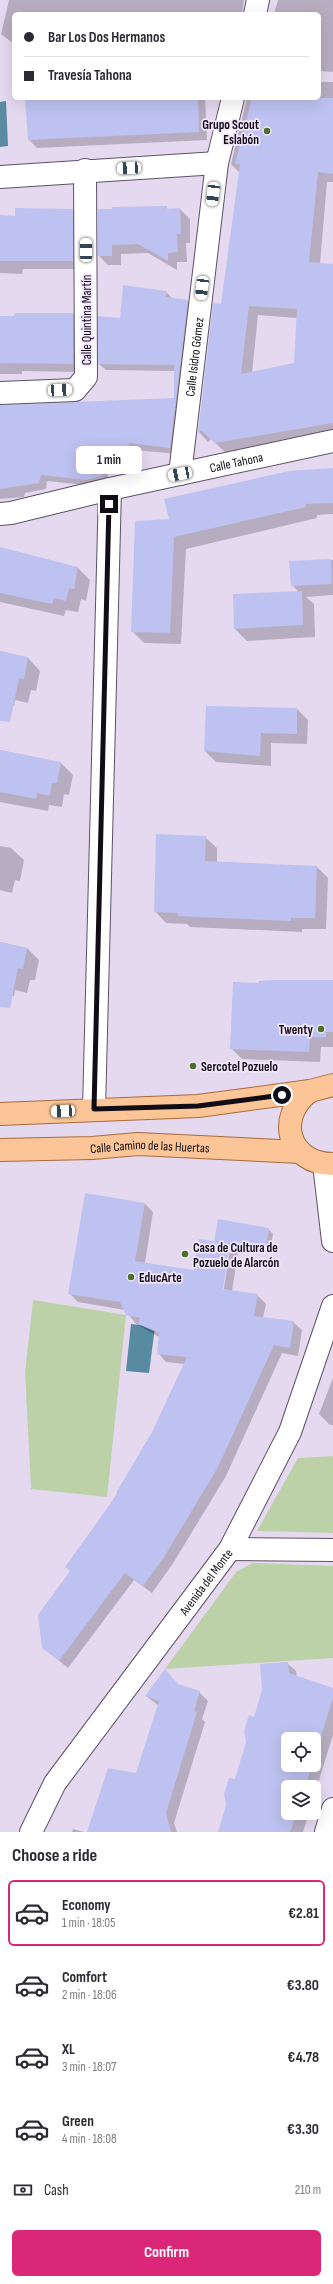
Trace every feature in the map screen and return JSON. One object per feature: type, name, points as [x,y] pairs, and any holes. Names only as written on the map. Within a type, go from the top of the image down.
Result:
[{"type":"main road","points":[[0,1114],[94,1109],[198,1106],[327,1087]]},
{"type":"main road","points":[[327,1087],[301,1098],[294,1108],[290,1119],[294,1142],[300,1152],[311,1160],[328,1164]]},
{"type":"main road","name":"Calle Camino de las Huertas","points":[[0,1150],[92,1148],[138,1144],[300,1152]]},
{"type":"street","points":[[255,12],[258,0]]},
{"type":"street","name":"Calle Isidro Gómez","points":[[180,474],[217,163],[233,100]]},
{"type":"street","points":[[0,177],[85,170],[217,163]]},
{"type":"street","name":"Calle Quintina Martín","points":[[0,393],[75,390],[86,377],[85,170]]},
{"type":"street","name":"Calle Tahona","points":[[0,514],[11,513],[110,488],[333,441]]},
{"type":"street","points":[[94,1109],[110,488]]},
{"type":"street","points":[[328,1164],[333,1241]]},
{"type":"street","name":"Avenida del Monte","points":[[31,1832],[56,1783],[230,1549],[290,1432],[333,1306]]},
{"type":"street","points":[[230,1549],[333,1550]]},
{"type":"street","points":[[326,1832],[333,1809]]},
{"type":"green space","points":[[33,1300],[126,1315],[107,1497],[31,1489],[25,1372]]},
{"type":"green space","points":[[333,1456],[333,1533],[257,1531],[298,1458]]},
{"type":"green space","points":[[253,1563],[333,1566],[333,1658],[165,1669],[236,1572]]},
{"type":"water","points":[[6,101],[8,146],[0,147],[0,102]]},
{"type":"water","points":[[131,1324],[155,1327],[149,1373],[126,1371]]},
{"type":"building","points":[[321,98],[333,98],[333,174],[318,172],[309,262],[333,264],[333,423],[215,443],[201,430],[198,433],[213,303],[221,304],[240,164],[235,164],[251,100],[321,100]],"holes":[[[249,306],[297,309],[294,363],[241,374]]]},
{"type":"building","points":[[25,100],[198,100],[199,132],[28,140]]},
{"type":"building","points":[[167,206],[167,209],[180,208],[181,234],[177,234],[178,252],[168,253],[168,261],[138,244],[112,245],[112,256],[98,256],[98,209],[112,209],[112,207]]},
{"type":"building","points":[[15,208],[73,209],[73,261],[0,261],[0,215],[15,216]]},
{"type":"building","points":[[123,285],[166,291],[166,297],[188,300],[170,448],[129,443],[127,453],[103,450],[101,476],[87,480],[41,475],[39,483],[0,489],[0,405],[174,398],[174,365],[98,364],[98,316],[120,318]]},
{"type":"building","points":[[15,313],[73,313],[73,364],[0,363],[0,316],[14,316]]},
{"type":"building","points":[[333,468],[333,503],[306,504],[306,507],[174,537],[170,633],[131,632],[135,521],[169,519],[164,499],[289,471]]},
{"type":"building","points":[[0,547],[78,567],[74,589],[69,588],[66,601],[54,598],[52,604],[0,593]]},
{"type":"building","points":[[331,559],[332,584],[291,586],[289,561]]},
{"type":"building","points":[[302,591],[303,625],[234,629],[233,594]]},
{"type":"building","points":[[0,651],[28,657],[24,679],[19,678],[10,722],[0,721]]},
{"type":"building","points":[[206,706],[297,708],[297,734],[261,733],[260,756],[204,751]]},
{"type":"building","points":[[0,750],[61,762],[57,783],[52,783],[50,796],[37,793],[36,799],[0,792]]},
{"type":"building","points":[[156,834],[206,836],[205,861],[317,866],[315,918],[291,918],[291,921],[178,916],[178,913],[154,912]]},
{"type":"building","points":[[0,942],[27,948],[23,969],[18,968],[10,1008],[0,1007]]},
{"type":"building","points":[[333,980],[333,1032],[326,1032],[326,1037],[310,1037],[309,1052],[230,1049],[233,982],[259,983],[259,981]]},
{"type":"building","points":[[85,1193],[145,1203],[135,1261],[193,1270],[199,1239],[230,1244],[223,1289],[258,1294],[254,1316],[294,1321],[290,1348],[274,1345],[218,1467],[164,1557],[143,1586],[125,1573],[59,1661],[42,1648],[38,1615],[70,1571],[65,1567],[118,1493],[116,1493],[152,1432],[187,1357],[157,1354],[159,1333],[138,1324],[140,1318],[126,1315],[120,1302],[68,1294]]},
{"type":"building","points":[[218,1219],[269,1228],[266,1249],[214,1241]]},
{"type":"building","points":[[288,1662],[289,1673],[333,1688],[333,1698],[321,1737],[321,1732],[281,1732],[281,1772],[310,1772],[307,1780],[281,1780],[281,1820],[294,1820],[290,1832],[218,1832],[226,1805],[224,1794],[229,1778],[235,1779],[246,1742],[244,1731],[249,1715],[254,1717],[262,1690],[260,1664]]},
{"type":"building","points":[[165,1669],[178,1684],[200,1691],[194,1711],[197,1712],[166,1813],[171,1832],[87,1832],[108,1768],[136,1773],[159,1701],[145,1696]]},
{"type":"place","name":"Grupo Scout Eslabón","points":[[267,131]]},
{"type":"place","name":"Twenty","points":[[321,1029]]},
{"type":"place","name":"Sercotel Pozuelo","points":[[193,1066]]},
{"type":"place","name":"Casa de Cultura de Pozuelo de Alarcón","points":[[185,1254]]},
{"type":"place","name":"EducArte","points":[[131,1277]]},
{"type":"route","points":[[109,504],[94,1109],[198,1106],[282,1095]]}]
